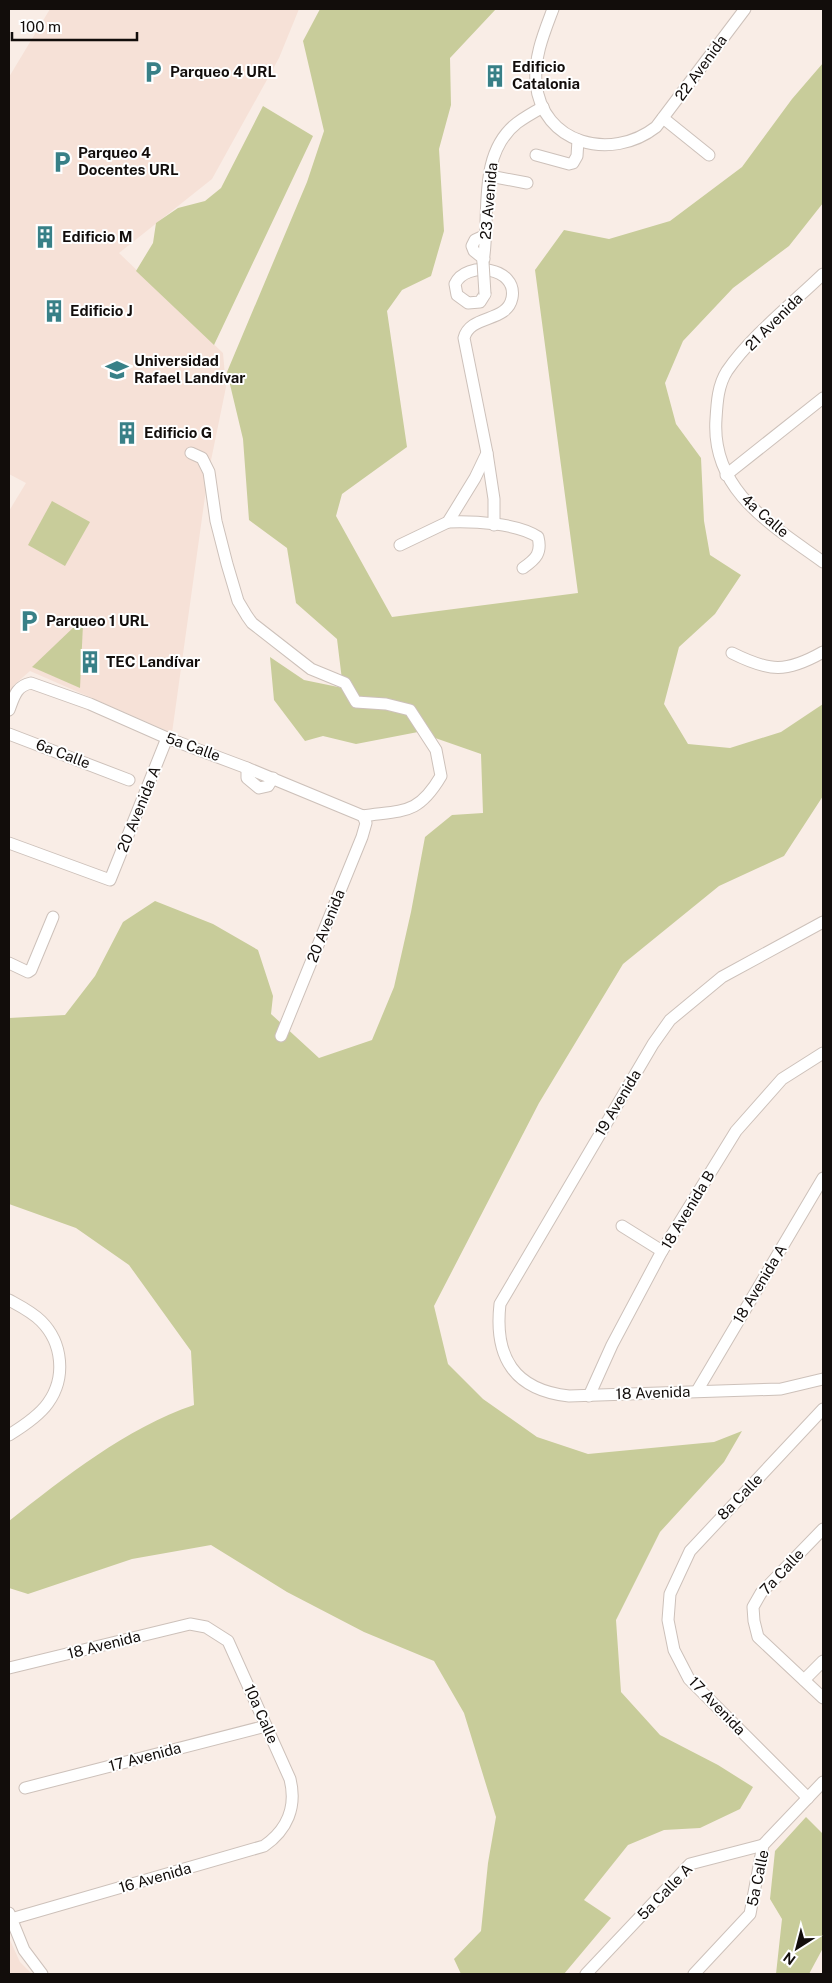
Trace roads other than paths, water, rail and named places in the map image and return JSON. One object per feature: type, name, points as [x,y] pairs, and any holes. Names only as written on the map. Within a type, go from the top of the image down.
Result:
[{"type":"street","points":[[553,9],[536,57],[536,83],[543,107],[558,126],[578,140],[601,146],[625,144],[646,134],[660,123],[709,155]]},
{"type":"street","name":"22 Avenida","points":[[660,123],[745,9]]},
{"type":"street","name":"23 Avenida","points":[[494,525],[494,499],[487,453],[464,338],[466,332],[474,325],[500,314],[506,309],[512,299],[512,289],[504,276],[493,270],[467,272],[459,277],[455,284],[458,295],[468,303],[480,302],[485,294],[483,260],[491,159],[501,140],[516,123],[543,107]]},
{"type":"street","points":[[536,155],[569,164],[573,163],[577,156],[578,140]]},
{"type":"street","points":[[490,176],[526,183]]},
{"type":"street","name":"21 Avenida","points":[[726,372],[750,345],[823,274]]},
{"type":"street","name":"4a Calle","points":[[726,372],[717,396],[714,436],[726,475],[743,499],[774,527],[821,558]]},
{"type":"street","points":[[726,475],[823,398]]},
{"type":"street","points":[[448,522],[473,482],[487,453]]},
{"type":"street","points":[[191,454],[202,458],[209,472],[216,521],[227,564],[238,601],[252,623],[311,670],[345,683],[356,702],[386,704],[410,710],[436,750],[441,776],[431,792],[416,806],[402,812],[363,816]]},
{"type":"street","points":[[400,545],[423,532],[448,522],[494,525],[529,531],[538,537],[539,552],[536,558],[523,568]]},
{"type":"street","points":[[732,653],[755,665],[776,668],[802,664],[823,652]]},
{"type":"street","name":"5a Calle","points":[[9,710],[16,691],[23,684],[31,683],[90,704],[168,738],[273,778],[363,816]]},
{"type":"street","name":"6a Calle","points":[[9,734],[129,780]]},
{"type":"street","name":"20 Avenida A","points":[[9,843],[110,880],[168,738]]},
{"type":"street","name":"20 Avenida","points":[[282,1036],[362,837],[366,823],[363,816]]},
{"type":"street","points":[[9,963],[28,972],[31,970],[53,916]]},
{"type":"street","name":"19 Avenida","points":[[501,1350],[497,1326],[500,1304],[653,1044],[670,1020],[722,977],[823,922]]},
{"type":"street","name":"18 Avenida B","points":[[589,1396],[612,1345],[662,1251],[736,1130],[782,1079],[823,1053]]},
{"type":"street","name":"18 Avenida A","points":[[697,1391],[823,1178]]},
{"type":"street","points":[[622,1226],[662,1251]]},
{"type":"street","points":[[9,1300],[34,1315],[49,1330],[57,1344],[61,1363],[56,1390],[48,1404],[9,1435]]},
{"type":"street","name":"18 Avenida","points":[[501,1350],[510,1366],[521,1379],[536,1389],[551,1394],[589,1396],[782,1388],[823,1379]]},
{"type":"street","name":"8a Calle","points":[[670,1594],[690,1552],[823,1409]]},
{"type":"street","name":"7a Calle","points":[[804,1680],[758,1637],[753,1607],[761,1593],[823,1529]]},
{"type":"street","name":"17 Avenida","points":[[670,1594],[668,1620],[670,1636],[674,1650],[689,1679],[808,1798]]},
{"type":"street","name":"18 Avenida","points":[[9,1668],[190,1624],[200,1626]]},
{"type":"street","name":"10a Calle","points":[[200,1626],[206,1627],[228,1642],[292,1789],[293,1800],[288,1819]]},
{"type":"street","points":[[823,1661],[804,1680],[823,1698]]},
{"type":"street","name":"17 Avenida","points":[[25,1788],[266,1726]]},
{"type":"street","name":"5a Calle","points":[[694,1974],[750,1914],[763,1845],[823,1782]]},
{"type":"street","name":"16 Avenida","points":[[10,1915],[256,1849],[264,1846],[279,1834],[288,1819]]},
{"type":"street","name":"5a Calle A","points":[[586,1974],[690,1864],[763,1845]]},
{"type":"street","points":[[10,1915],[24,1950],[42,1974]]},
{"type":"place","name":"Parqueo 4 URL","points":[[153,72]]},
{"type":"place","name":"Edificio Catalonia","points":[[495,76]]},
{"type":"place","name":"Parqueo 4 Docentes URL","points":[[62,162]]},
{"type":"place","name":"Edificio M","points":[[45,237]]},
{"type":"place","name":"Edificio J","points":[[54,311]]},
{"type":"place","name":"Universidad Rafael Landívar","points":[[117,370]]},
{"type":"place","name":"Edificio G","points":[[127,433]]},
{"type":"place","name":"Parqueo 1 URL","points":[[29,621]]},
{"type":"place","name":"TEC Landívar","points":[[90,662]]}]
